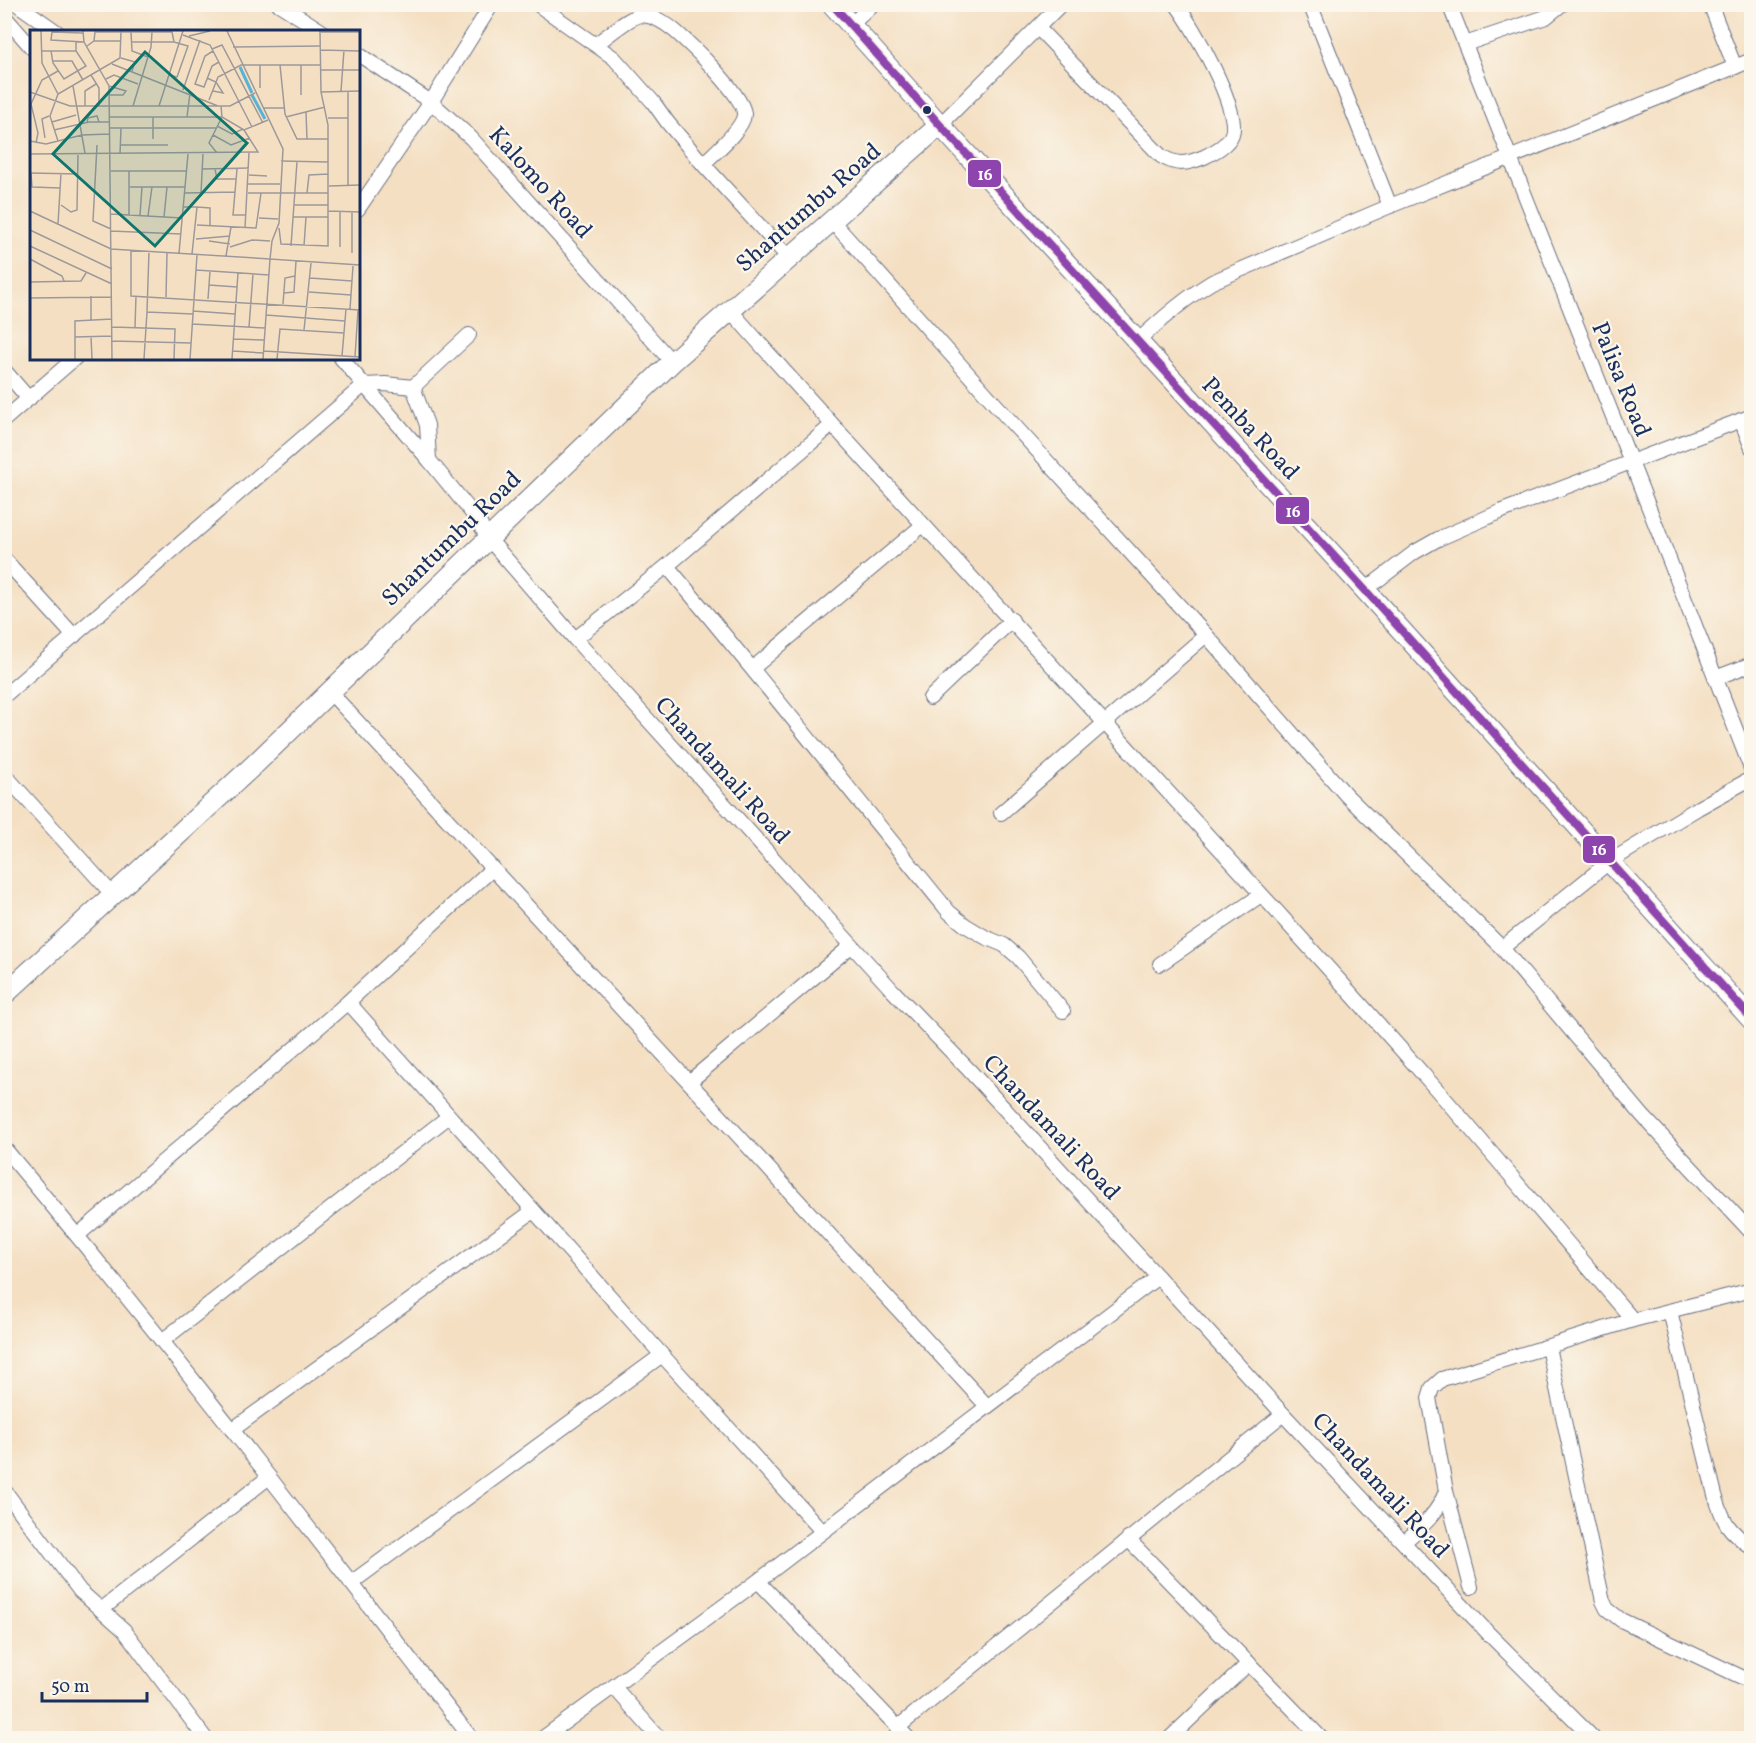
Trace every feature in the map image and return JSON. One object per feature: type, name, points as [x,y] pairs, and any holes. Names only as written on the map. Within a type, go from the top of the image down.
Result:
[{"type":"street","points":[[17,4],[54,30]]},
{"type":"street","points":[[279,4],[320,30]]},
{"type":"street","points":[[360,206],[472,40],[492,4]]},
{"type":"street","points":[[537,4],[596,45],[632,77],[703,164],[789,258]]},
{"type":"street","name":"Pemba Road","points":[[832,4],[1752,1020]]},
{"type":"street","points":[[851,25],[873,4]]},
{"type":"street","points":[[940,125],[1061,4]]},
{"type":"street","points":[[1038,28],[1161,156],[1171,163],[1180,165],[1191,163],[1224,145],[1232,135],[1234,121],[1206,53],[1176,4]]},
{"type":"street","points":[[1310,4],[1390,206]]},
{"type":"street","name":"Palisa Road","points":[[1449,4],[1752,771]]},
{"type":"street","points":[[1465,44],[1546,17],[1562,4]]},
{"type":"street","points":[[1710,4],[1735,67]]},
{"type":"street","points":[[596,45],[636,16],[645,15],[676,32],[733,90],[744,109],[742,121],[703,164]]},
{"type":"street","points":[[4,16],[30,46]]},
{"type":"street","name":"Kalomo Road","points":[[360,55],[431,102],[471,138],[672,362]]},
{"type":"street","points":[[1137,342],[1171,310],[1212,282],[1390,206],[1752,60]]},
{"type":"street","name":"Shantumbu Road","points":[[4,995],[330,692],[672,362],[940,125]]},
{"type":"street","points":[[832,221],[1012,423],[1206,635],[1346,795],[1502,948],[1641,1115],[1752,1233]]},
{"type":"street","points":[[730,310],[1431,1083],[1633,1320]]},
{"type":"street","points":[[4,696],[364,385],[413,387],[469,335]]},
{"type":"street","points":[[4,420],[73,360]]},
{"type":"street","name":"Chandamali Road","points":[[343,360],[429,460],[477,519],[488,538],[575,639],[851,946],[1024,1129],[1283,1414],[1489,1634],[1593,1738]]},
{"type":"street","points":[[4,370],[29,399]]},
{"type":"street","points":[[413,387],[427,425],[429,460]]},
{"type":"street","points":[[1365,590],[1415,552],[1438,538],[1746,418],[1752,448]]},
{"type":"street","points":[[575,639],[667,566],[832,425]]},
{"type":"street","points":[[753,668],[923,525]]},
{"type":"street","points":[[4,560],[74,636]]},
{"type":"street","points":[[667,566],[753,668],[847,788],[949,912],[985,938],[1004,945],[1018,957],[1063,1011]]},
{"type":"street","points":[[930,698],[1012,620]]},
{"type":"street","points":[[1001,813],[1206,635]]},
{"type":"street","points":[[1715,678],[1752,664]]},
{"type":"street","points":[[330,692],[987,1406]]},
{"type":"street","points":[[4,774],[113,895]]},
{"type":"street","points":[[1502,948],[1609,862],[1752,778]]},
{"type":"street","points":[[78,1235],[348,1002],[493,868]]},
{"type":"street","points":[[1160,964],[1261,895]]},
{"type":"street","points":[[689,1082],[851,946]]},
{"type":"street","points":[[348,1002],[448,1117],[822,1531]]},
{"type":"street","points":[[162,1341],[448,1117]]},
{"type":"street","points":[[4,1148],[78,1235],[162,1341],[471,1738]]},
{"type":"street","points":[[232,1430],[533,1211]]},
{"type":"street","points":[[543,1738],[758,1581],[1158,1277]]},
{"type":"street","points":[[1471,1587],[1446,1491],[1428,1398],[1432,1388],[1442,1378],[1633,1320],[1752,1290]]},
{"type":"street","points":[[1670,1311],[1715,1495],[1724,1523],[1752,1548]]},
{"type":"street","points":[[1548,1347],[1603,1601],[1607,1609],[1621,1620],[1752,1682]]},
{"type":"street","points":[[351,1582],[662,1355]]},
{"type":"street","points":[[897,1728],[1283,1414]]},
{"type":"street","points":[[101,1610],[269,1477]]},
{"type":"street","points":[[4,1490],[80,1591],[124,1630],[205,1738]]},
{"type":"street","points":[[1404,1542],[1435,1512],[1442,1503],[1446,1491]]},
{"type":"street","points":[[1128,1539],[1321,1738]]},
{"type":"street","points":[[758,1581],[908,1738]]},
{"type":"street","points":[[1170,1738],[1249,1663]]},
{"type":"street","points":[[614,1687],[659,1738]]},
{"type":"transit line","name":"16","points":[[832,4],[1752,1019]]}]
